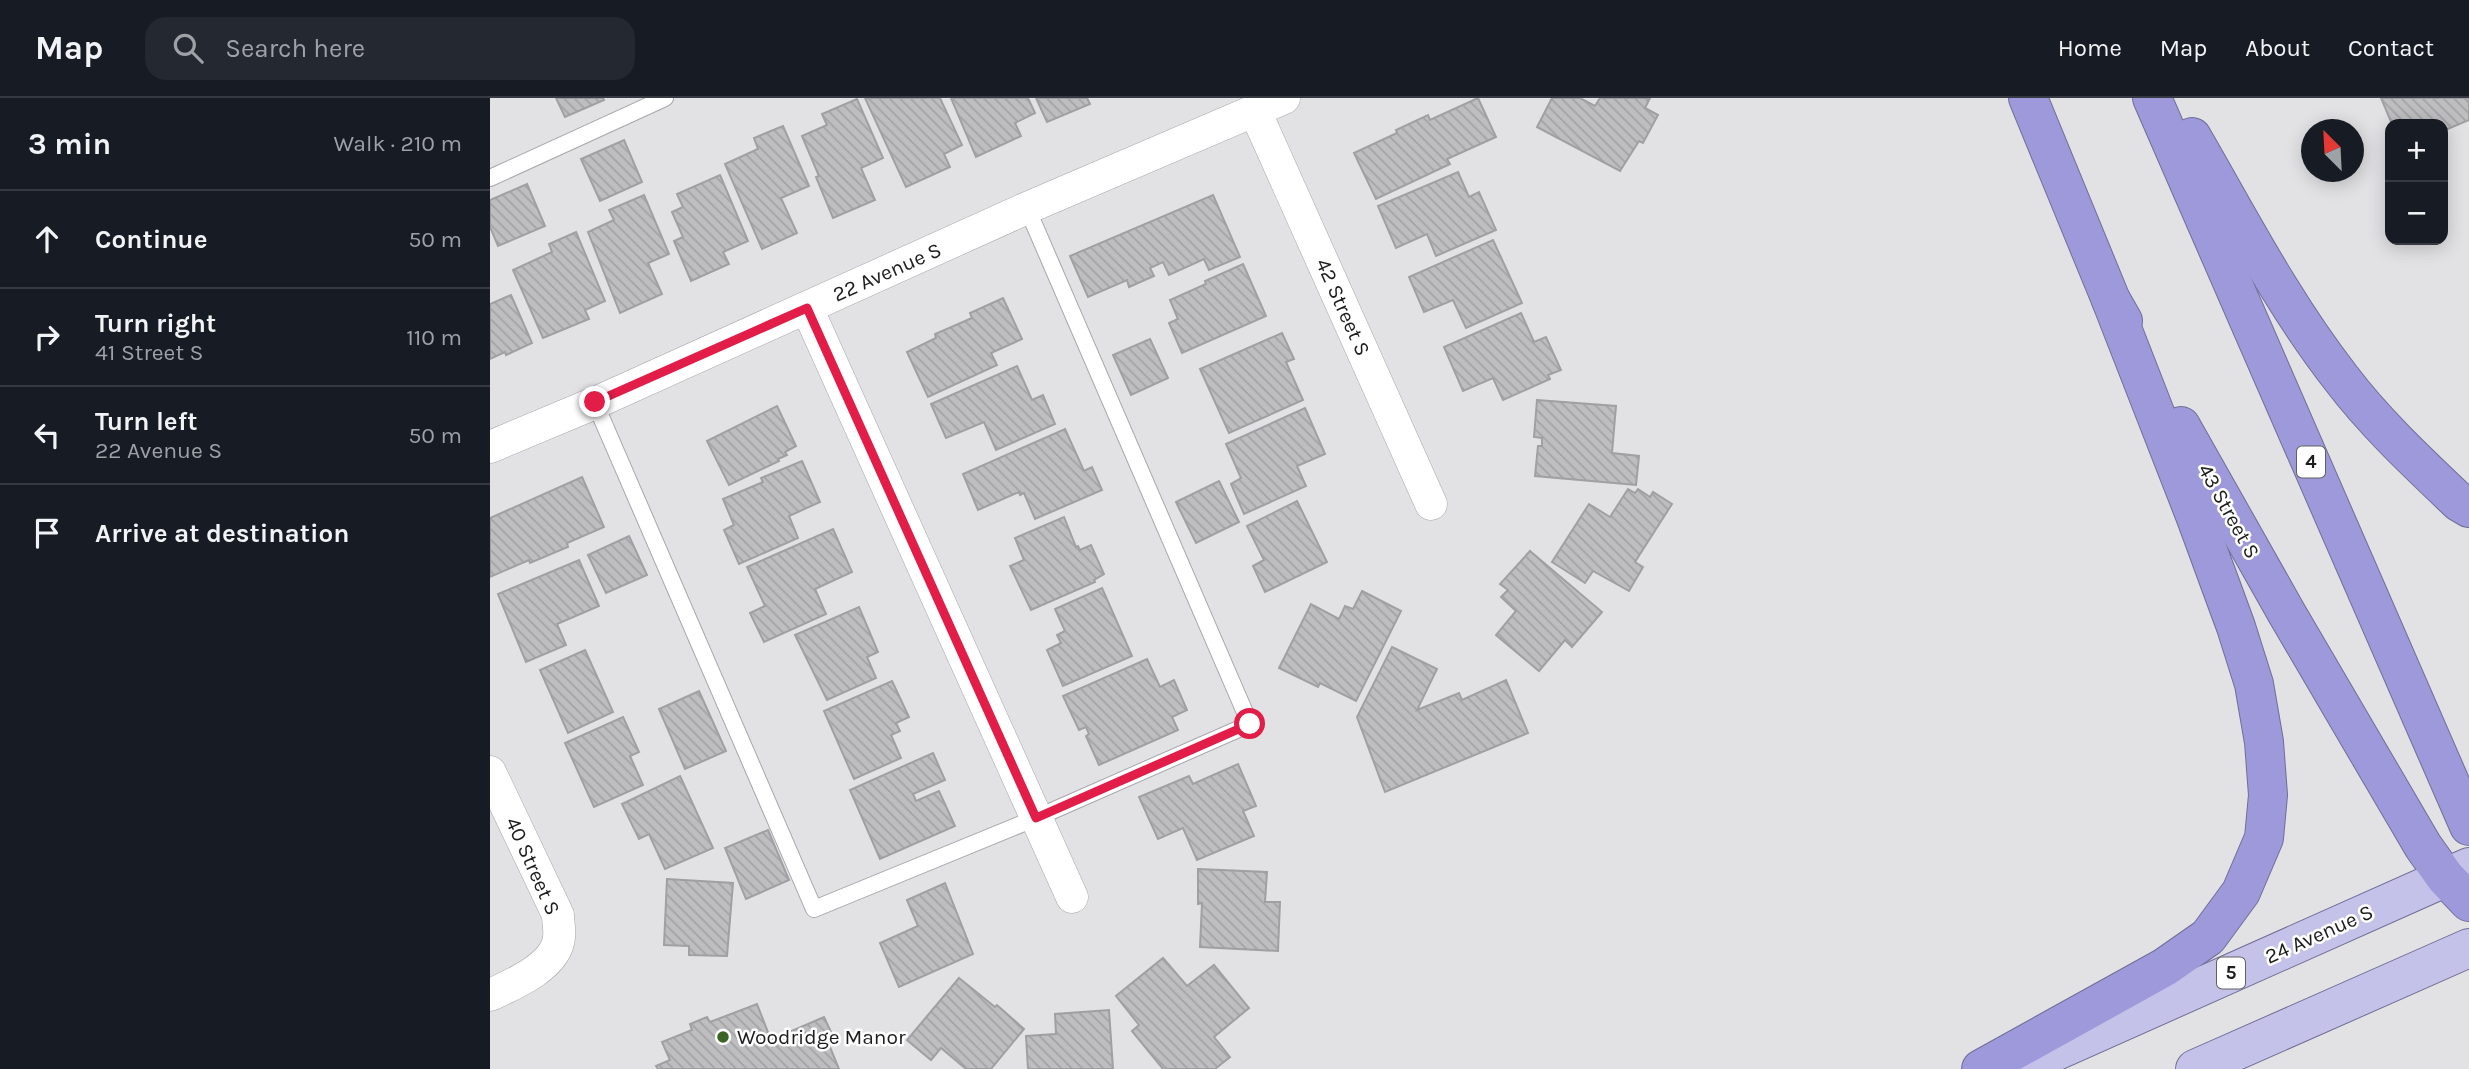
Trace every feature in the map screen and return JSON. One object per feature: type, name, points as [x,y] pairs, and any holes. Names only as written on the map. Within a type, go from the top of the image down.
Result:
[{"type":"highway","name":"43 Street S","points":[[2028,98],[2111,300],[2286,612],[2423,846],[2461,882]]},
{"type":"highway","name":"4","points":[[2152,98],[2469,826]]},
{"type":"highway","points":[[2169,98],[2288,301],[2341,379],[2402,447],[2459,502],[2469,508]]},
{"type":"highway","points":[[1981,1069],[2165,967],[2208,937],[2242,892],[2264,838],[2268,795],[2264,742],[2254,684],[2236,626],[2196,518],[2111,300]]},
{"type":"main road","name":"24 Avenue S","points":[[2016,1069],[2461,882]]},
{"type":"main road","points":[[2195,1069],[2469,948]]},
{"type":"street","name":"22 Avenue S","points":[[490,447],[1027,208],[1284,98]]},
{"type":"street","name":"42 Street S","points":[[1255,111],[1431,504]]},
{"type":"street","points":[[807,308],[1072,897]]},
{"type":"street","name":"40 Street S","points":[[490,772],[558,915],[559,940],[547,962],[517,983],[490,995]]},
{"type":"lane","points":[[490,178],[665,98]]},
{"type":"lane","points":[[595,402],[814,909],[1036,818],[1250,724],[1027,208]]},
{"type":"building","points":[[556,98],[603,98],[604,100],[565,117]]},
{"type":"building","points":[[865,98],[940,98],[962,145],[944,154],[950,167],[906,187]]},
{"type":"building","points":[[951,98],[1028,98],[1035,113],[1015,123],[1021,136],[976,157]]},
{"type":"building","points":[[1036,98],[1087,98],[1090,104],[1047,122]]},
{"type":"building","points":[[1478,98],[1496,137],[1447,159],[1450,164],[1376,199],[1354,153],[1428,115],[1430,120]]},
{"type":"building","points":[[1552,98],[1580,98],[1595,106],[1600,98],[1650,98],[1645,108],[1658,115],[1643,143],[1639,141],[1620,171],[1537,127]]},
{"type":"building","points":[[2381,98],[2469,98],[2469,120],[2448,129],[2448,119],[2390,119]]},
{"type":"building","points":[[857,99],[883,158],[861,168],[875,200],[833,218],[802,136],[827,125],[822,114]]},
{"type":"building","points":[[783,126],[809,186],[781,198],[797,233],[762,249],[725,164],[758,149],[754,138]]},
{"type":"building","points":[[624,140],[642,182],[600,201],[581,159]]},
{"type":"building","points":[[1458,172],[1469,197],[1479,192],[1496,230],[1436,256],[1427,234],[1396,248],[1378,206]]},
{"type":"building","points":[[720,175],[748,241],[723,252],[729,264],[691,281],[674,241],[683,237],[672,212],[683,207],[677,194]]},
{"type":"building","points":[[527,184],[545,226],[498,246],[490,227],[490,200]]},
{"type":"building","points":[[644,195],[669,254],[648,263],[662,294],[620,313],[588,232],[614,220],[609,210]]},
{"type":"building","points":[[1213,195],[1240,257],[1209,270],[1204,259],[1169,275],[1163,262],[1150,268],[1154,276],[1129,287],[1127,280],[1088,297],[1070,256]]},
{"type":"building","points":[[576,232],[605,301],[585,310],[589,319],[543,338],[513,270],[552,252],[549,244]]},
{"type":"building","points":[[1493,240],[1522,303],[1466,328],[1453,300],[1424,312],[1409,277]]},
{"type":"building","points":[[1243,264],[1266,316],[1182,353],[1169,323],[1178,319],[1170,300]]},
{"type":"building","points":[[511,295],[532,343],[490,359],[490,304]]},
{"type":"building","points":[[1003,298],[1022,339],[991,353],[997,365],[928,397],[907,352],[936,338],[935,334],[972,318],[970,313]]},
{"type":"building","points":[[1521,313],[1534,342],[1546,337],[1561,370],[1548,375],[1550,379],[1503,400],[1493,378],[1463,391],[1444,347]]},
{"type":"building","points":[[1282,333],[1294,359],[1286,362],[1303,400],[1229,433],[1200,369]]},
{"type":"building","points":[[1150,339],[1168,378],[1131,395],[1113,355]]},
{"type":"building","points":[[1017,366],[1032,400],[1043,395],[1055,424],[996,450],[984,422],[946,438],[931,404]]},
{"type":"building","points":[[1537,400],[1616,406],[1612,453],[1639,456],[1636,485],[1535,476],[1538,446],[1542,446],[1542,438],[1534,437]]},
{"type":"building","points":[[777,406],[796,446],[785,452],[787,455],[778,459],[779,461],[729,485],[707,441]]},
{"type":"building","points":[[1305,408],[1325,454],[1297,466],[1306,486],[1244,514],[1231,484],[1241,478],[1226,444]]},
{"type":"building","points":[[1065,429],[1084,471],[1092,467],[1102,490],[1035,519],[1024,493],[1020,495],[1019,492],[978,510],[963,474]]},
{"type":"building","points":[[802,461],[820,502],[789,516],[798,538],[739,564],[724,530],[734,525],[723,499],[763,482],[761,478]]},
{"type":"building","points":[[582,477],[604,527],[567,543],[568,547],[490,577],[490,518]]},
{"type":"building","points":[[1219,481],[1239,522],[1196,543],[1176,502]]},
{"type":"building","points":[[1628,489],[1635,493],[1638,489],[1650,497],[1653,492],[1672,504],[1635,562],[1643,567],[1629,591],[1593,571],[1585,583],[1552,562],[1589,504],[1610,517]]},
{"type":"building","points":[[1297,501],[1327,562],[1265,592],[1253,566],[1264,560],[1247,526]]},
{"type":"building","points":[[1064,517],[1076,547],[1080,550],[1091,545],[1104,574],[1094,580],[1095,582],[1031,610],[1010,566],[1024,560],[1015,538]]},
{"type":"building","points":[[833,529],[852,572],[815,589],[826,614],[764,642],[750,613],[765,606],[747,567]]},
{"type":"building","points":[[629,536],[647,575],[606,593],[588,555]]},
{"type":"building","points":[[1530,551],[1602,612],[1572,647],[1565,640],[1539,671],[1496,635],[1516,611],[1501,597],[1508,590],[1500,584]]},
{"type":"building","points":[[579,560],[599,606],[557,624],[566,645],[526,662],[498,594]]},
{"type":"building","points":[[1102,588],[1132,656],[1063,686],[1047,650],[1061,643],[1057,635],[1065,631],[1055,609]]},
{"type":"building","points":[[1362,591],[1401,611],[1356,701],[1320,683],[1318,687],[1279,668],[1311,604],[1339,619],[1345,606],[1353,609]]},
{"type":"building","points":[[859,607],[878,652],[867,657],[876,678],[827,700],[795,635]]},
{"type":"building","points":[[1392,647],[1437,669],[1417,710],[1459,693],[1462,700],[1506,680],[1528,733],[1385,792],[1357,717]]},
{"type":"building","points":[[585,650],[613,712],[568,733],[540,670]]},
{"type":"building","points":[[1147,659],[1160,687],[1174,680],[1187,710],[1172,717],[1178,730],[1099,765],[1086,736],[1089,734],[1086,727],[1079,730],[1063,696]]},
{"type":"building","points":[[892,681],[909,717],[896,723],[900,731],[891,735],[901,758],[854,779],[824,711]]},
{"type":"building","points":[[699,691],[726,751],[685,769],[659,709]]},
{"type":"building","points":[[623,717],[639,752],[630,756],[643,785],[594,807],[565,743]]},
{"type":"building","points":[[933,753],[945,780],[913,794],[916,801],[939,791],[955,826],[880,859],[850,790]]},
{"type":"building","points":[[1238,764],[1256,806],[1243,811],[1254,836],[1197,860],[1183,828],[1158,839],[1139,797],[1189,776],[1193,784]]},
{"type":"building","points":[[680,776],[713,848],[665,869],[649,834],[639,839],[622,804]]},
{"type":"building","points":[[768,830],[789,880],[746,899],[725,848]]},
{"type":"building","points":[[1198,869],[1267,872],[1265,902],[1280,902],[1278,951],[1200,947],[1202,903],[1198,904]]},
{"type":"building","points":[[667,879],[733,883],[727,956],[689,955],[689,946],[664,945]]},
{"type":"building","points":[[945,883],[973,954],[899,987],[880,943],[918,926],[907,900]]},
{"type":"building","points":[[1163,958],[1187,986],[1214,965],[1249,1008],[1214,1037],[1230,1057],[1215,1069],[1163,1069],[1132,1031],[1139,1025],[1116,996]]},
{"type":"building","points":[[959,978],[995,1007],[997,1005],[1024,1029],[991,1069],[966,1069],[941,1048],[931,1060],[907,1040]]},
{"type":"building","name":"Woodridge Manor","points":[[757,1004],[771,1040],[824,1017],[831,1032],[825,1035],[839,1069],[658,1069],[656,1066],[670,1060],[662,1042],[692,1030],[690,1024],[707,1017],[710,1022]]},
{"type":"building","points":[[1109,1010],[1113,1069],[1028,1069],[1026,1036],[1056,1034],[1055,1014]]},
{"type":"place","name":"Woodridge Manor","points":[[723,1037]]},
{"type":"route","points":[[595,402],[807,308],[1036,818],[1250,724]]}]
